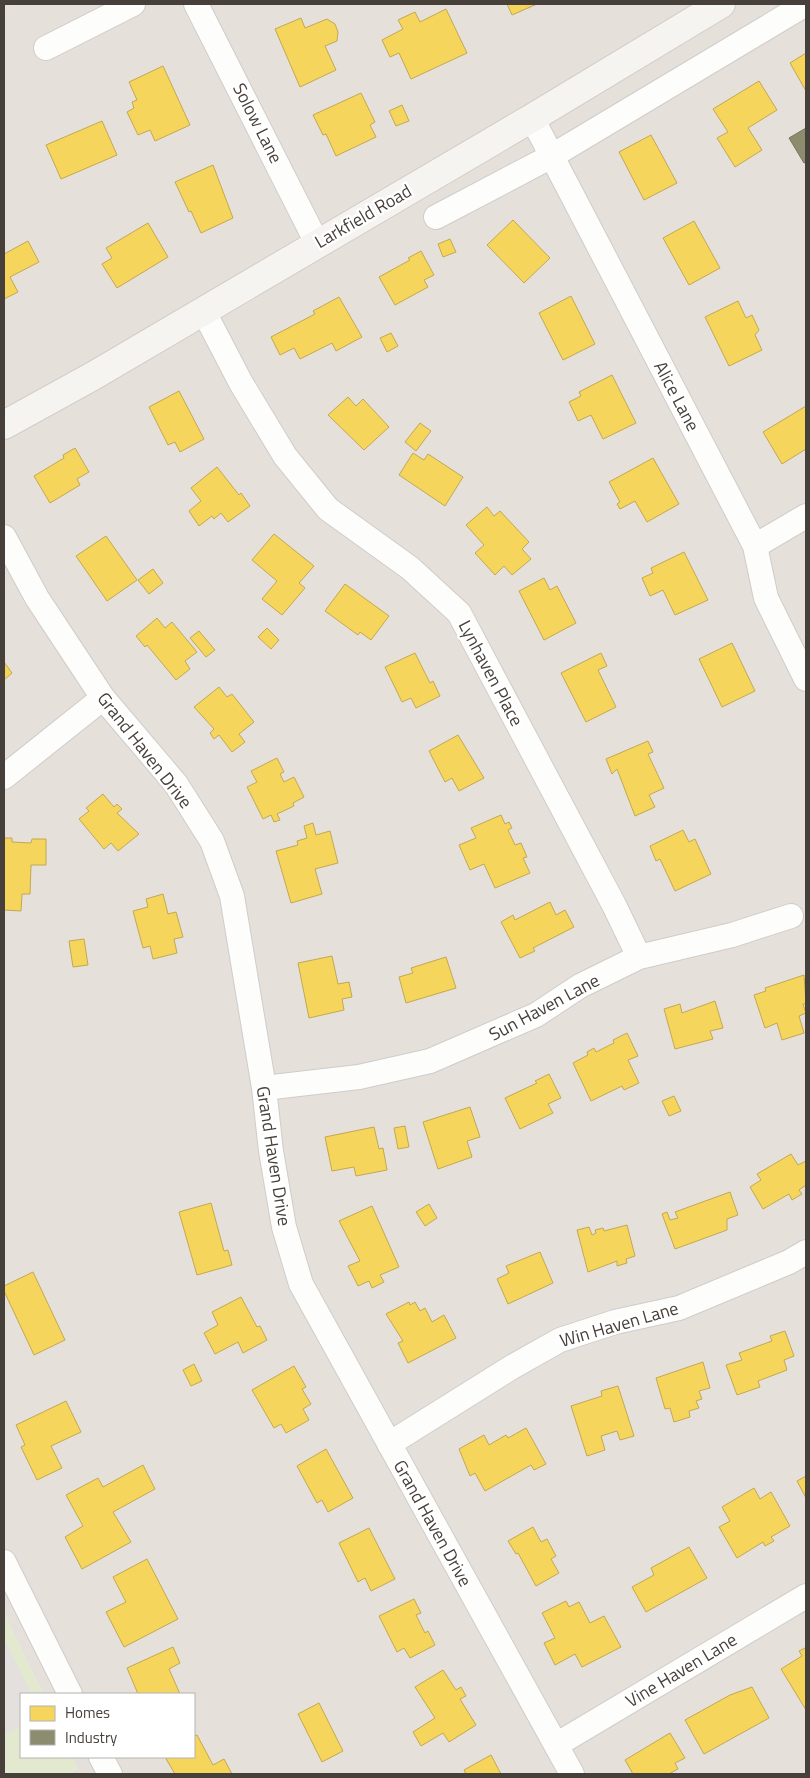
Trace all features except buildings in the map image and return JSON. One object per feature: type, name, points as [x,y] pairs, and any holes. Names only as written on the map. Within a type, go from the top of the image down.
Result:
[{"type":"main road","name":"Larkfield Road","points":[[4,425],[93,376],[532,118],[720,4]]},
{"type":"street","points":[[46,48],[133,4]]},
{"type":"street","name":"Solow Lane","points":[[196,4],[317,243]]},
{"type":"street","points":[[436,217],[552,156],[806,4]]},
{"type":"street","name":"Alice Lane","points":[[532,118],[755,546],[766,598],[806,679]]},
{"type":"street","name":"Lynhaven Place","points":[[203,310],[241,383],[285,456],[328,509],[410,568],[459,613],[609,896],[639,958]]},
{"type":"street","points":[[755,546],[806,516]]},
{"type":"street","name":"Grand Haven Drive","points":[[4,537],[37,598],[103,698],[176,784],[212,841],[232,896],[264,1088],[271,1151],[284,1227],[301,1284],[572,1774]]},
{"type":"street","points":[[4,777],[103,698]]},
{"type":"street","name":"Sun Haven Lane","points":[[264,1088],[359,1077],[430,1061],[536,1015],[580,986],[639,958],[732,935],[791,916]]},
{"type":"street","name":"Win Haven Lane","points":[[389,1444],[512,1367],[560,1340],[615,1322],[679,1308],[789,1262],[806,1252]]},
{"type":"street","points":[[4,1562],[70,1693]]},
{"type":"street","name":"Vine Haven Lane","points":[[556,1745],[806,1596]]},
{"type":"street","points":[[102,1758],[110,1774]]},
{"type":"shaded area","points":[[4,4],[806,4],[806,1774],[67,1774],[78,1769],[72,1758],[195,1758],[195,1693],[43,1693],[4,1613]]},
{"type":"shaded area","points":[[4,1639],[31,1693],[20,1693],[20,1727],[4,1735]]},
{"type":"green space","points":[[4,1613],[43,1693],[20,1693],[20,1758],[72,1758],[78,1769],[67,1774],[4,1774]]}]
